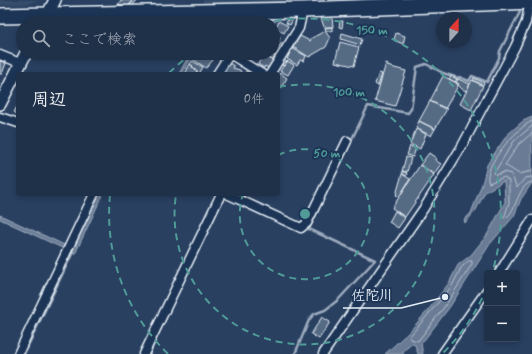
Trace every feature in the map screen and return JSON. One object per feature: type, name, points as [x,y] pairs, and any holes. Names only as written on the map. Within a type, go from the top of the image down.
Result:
[{"type":"highway","points":[[110,16],[303,10],[359,4],[531,1]]},
{"type":"highway","points":[[0,16],[16,17]]},
{"type":"street","points":[[47,16],[55,0]]},
{"type":"street","points":[[323,354],[424,208],[462,146],[515,47],[526,22],[531,1]]},
{"type":"street","points":[[280,58],[299,28],[303,10]]},
{"type":"street","points":[[0,55],[16,57]]},
{"type":"street","points":[[0,104],[22,60]]},
{"type":"street","points":[[218,72],[226,60]]},
{"type":"street","points":[[240,60],[259,72]]},
{"type":"street","points":[[271,72],[279,60]]},
{"type":"street","points":[[0,116],[16,122]]},
{"type":"street","points":[[231,196],[300,228],[307,223],[347,141]]},
{"type":"street","points":[[18,354],[93,196]]},
{"type":"street","points":[[144,354],[220,196]]},
{"type":"street","points":[[501,270],[532,220]]},
{"type":"street","points":[[442,354],[484,294]]},
{"type":"shaded area","points":[[0,0],[39,0],[27,4],[0,5]]},
{"type":"shaded area","points":[[203,0],[289,0],[286,2],[203,3]]},
{"type":"water","points":[[186,60],[190,60],[183,72],[180,72]]},
{"type":"water","points":[[532,117],[532,183],[521,199],[514,216],[490,244],[449,308],[421,344],[423,354],[418,354],[415,345],[412,344],[404,350],[403,354],[385,354],[410,331],[429,309],[449,283],[458,265],[471,255],[487,235],[505,202],[504,181],[485,192],[476,210],[465,223],[464,220],[471,213],[482,184],[487,165],[492,157],[507,135],[523,121]]},
{"type":"water","points":[[98,196],[102,196],[75,254],[0,219],[0,215],[73,249]]},
{"type":"building","points":[[121,0],[132,0],[129,6],[118,4]]},
{"type":"building","points":[[133,0],[137,0],[132,6],[130,5]]},
{"type":"building","points":[[290,15],[294,18],[290,25],[286,23]]},
{"type":"building","points":[[332,17],[333,27],[324,27],[321,18]]},
{"type":"building","points":[[340,21],[343,21],[342,28],[339,27]]},
{"type":"building","points":[[280,22],[288,26],[284,33],[280,31]]},
{"type":"building","points":[[332,27],[332,31],[326,31],[325,28]]},
{"type":"building","points":[[325,31],[330,38],[326,47],[309,57],[293,47],[300,36],[310,41],[310,39]]},
{"type":"building","points":[[342,33],[362,39],[360,45],[341,39]]},
{"type":"building","points":[[396,33],[405,36],[403,44],[394,40]]},
{"type":"building","points":[[282,42],[285,44],[281,50],[280,49]]},
{"type":"building","points":[[340,42],[359,47],[354,66],[335,62]]},
{"type":"building","points":[[292,48],[306,56],[304,61],[300,60],[297,65],[287,59]]},
{"type":"building","points":[[194,60],[213,60],[206,68]]},
{"type":"building","points":[[260,60],[273,61],[268,68],[265,66],[264,68],[258,64]]},
{"type":"building","points":[[284,60],[287,62],[284,66],[282,65]]},
{"type":"building","points":[[0,61],[6,63],[2,74],[0,74]]},
{"type":"building","points":[[192,61],[203,67],[200,72],[197,72],[190,64]]},
{"type":"building","points":[[287,61],[294,65],[288,75],[280,71]]},
{"type":"building","points":[[229,63],[234,66],[233,68],[240,70],[241,72],[223,72]]},
{"type":"building","points":[[386,63],[388,64],[387,66],[406,71],[395,106],[375,101]]},
{"type":"building","points":[[190,64],[197,71],[197,72],[186,72]]},
{"type":"building","points":[[280,73],[287,78],[280,88]]},
{"type":"building","points":[[379,73],[382,74],[378,86],[375,84]]},
{"type":"building","points":[[443,76],[459,84],[445,109],[430,101]]},
{"type":"building","points":[[451,76],[457,79],[455,82],[449,79]]},
{"type":"building","points":[[474,78],[484,83],[483,85],[473,80]]},
{"type":"building","points":[[458,79],[470,84],[466,91],[456,83]]},
{"type":"building","points":[[472,80],[483,86],[471,110],[460,104]]},
{"type":"building","points":[[430,101],[447,109],[435,129],[419,121]]},
{"type":"building","points":[[419,121],[435,129],[431,136],[416,128]]},
{"type":"building","points":[[416,129],[426,134],[420,149],[410,144]]},
{"type":"building","points":[[410,146],[416,148],[413,157],[407,155]]},
{"type":"building","points":[[429,153],[441,164],[434,174],[420,165]]},
{"type":"building","points":[[406,157],[411,158],[407,172],[402,171]]},
{"type":"building","points":[[420,165],[434,175],[405,217],[392,208]]},
{"type":"building","points":[[402,171],[407,173],[406,176],[402,173]]},
{"type":"building","points":[[402,174],[410,179],[399,197],[396,195]]},
{"type":"building","points":[[395,211],[405,218],[398,228],[389,222]]},
{"type":"building","points":[[322,317],[330,322],[319,339],[311,334]]},
{"type":"waterway","points":[[349,145],[368,106],[408,113],[411,109],[417,67],[426,64],[443,73],[458,78],[459,77],[469,81],[472,76],[487,82],[499,58],[500,51],[523,6]]},
{"type":"waterway","points":[[309,229],[339,166]]},
{"type":"waterway","points":[[241,196],[258,204]]},
{"type":"waterway","points":[[295,354],[309,320],[314,314],[325,310],[338,300],[375,260],[309,229]]},
{"type":"waterway","points":[[24,354],[73,252]]},
{"type":"waterway","points":[[149,354],[159,332]]},
{"type":"place","name":"佐陀川","points":[[445,297]]}]
